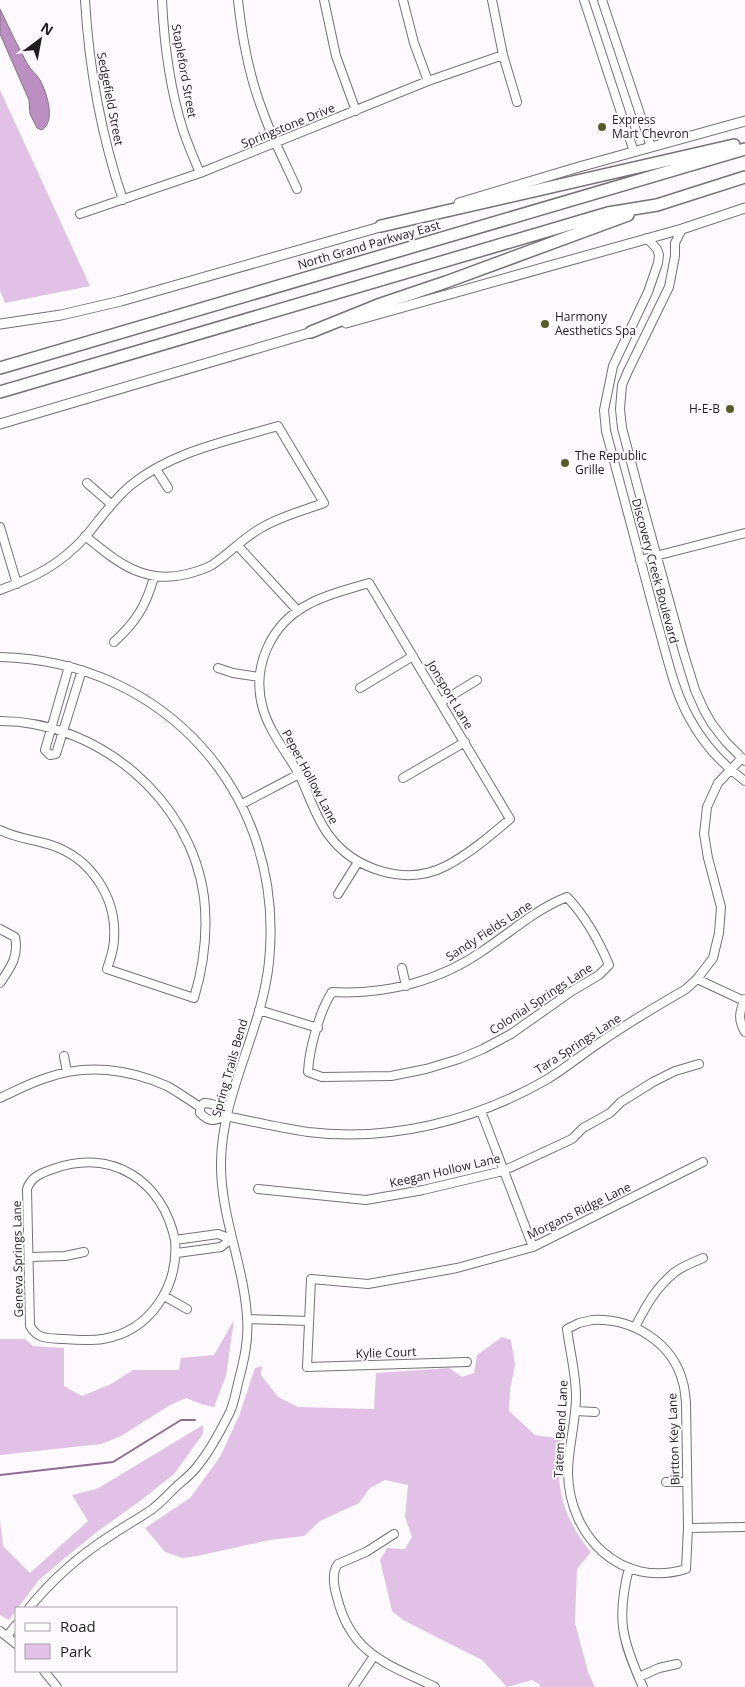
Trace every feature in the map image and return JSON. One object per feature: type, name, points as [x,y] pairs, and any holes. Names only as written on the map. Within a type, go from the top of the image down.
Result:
[{"type":"highway","points":[[381,226],[745,142]]},
{"type":"highway","name":"North Grand Parkway East","points":[[0,368],[745,149]]},
{"type":"highway","points":[[310,332],[378,305],[446,282],[657,204],[745,177]]},
{"type":"highway","points":[[0,392],[608,213],[657,204]]},
{"type":"main road","name":"North Grand Parkway East","points":[[0,324],[61,315],[121,301],[745,121]]},
{"type":"main road","points":[[0,424],[310,332],[682,229],[745,208]]},
{"type":"street","name":"Sedgefield Street","points":[[85,0],[90,54],[100,114],[111,162],[123,200]]},
{"type":"street","name":"Stapleford Street","points":[[162,0],[166,45],[175,98],[183,130],[200,173]]},
{"type":"street","points":[[238,0],[249,68],[263,113],[298,189]]},
{"type":"street","points":[[324,0],[336,56],[356,111]]},
{"type":"street","points":[[404,0],[414,43],[428,81]]},
{"type":"street","points":[[492,0],[503,55],[517,102]]},
{"type":"street","points":[[584,0],[634,152]]},
{"type":"street","points":[[602,0],[651,147]]},
{"type":"street","name":"Springstone Drive","points":[[80,214],[200,173],[428,81],[503,55]]},
{"type":"street","name":"Discovery Creek Boulevard","points":[[682,229],[674,243],[674,266],[669,287],[628,371],[622,386],[620,409],[624,433],[656,556],[683,651],[704,710],[726,742],[743,760]]},
{"type":"street","name":"Discovery Creek Boulevard","points":[[647,238],[657,249],[659,255],[648,292],[613,366],[604,410],[606,431],[678,693],[689,718],[708,746],[730,770],[745,781]]},
{"type":"street","points":[[0,590],[50,568],[86,536],[111,504],[132,484],[156,469],[182,456],[278,426],[324,504],[283,516],[259,529],[211,566],[178,576],[154,577],[134,570],[113,559],[86,536]]},
{"type":"street","points":[[156,469],[168,488]]},
{"type":"street","points":[[87,483],[111,504]]},
{"type":"street","points":[[0,527],[17,584]]},
{"type":"street","points":[[640,560],[745,533]]},
{"type":"street","points":[[238,546],[298,611]]},
{"type":"street","points":[[114,642],[130,628],[140,614],[149,596],[154,577]]},
{"type":"street","name":"Peper Hollow Lane","points":[[370,583],[309,604],[282,624],[266,648],[259,677],[260,694],[269,724],[299,774],[320,823],[341,849],[358,862],[381,871],[404,875],[427,872],[444,866],[463,855],[510,820]]},
{"type":"street","name":"Jonsport Lane","points":[[370,583],[510,820]]},
{"type":"street","points":[[666,654],[683,651]]},
{"type":"street","name":"Spring Trails Bend","points":[[0,656],[69,666],[110,680],[153,703],[189,732],[216,764],[242,804],[255,835],[268,882],[271,930],[269,966],[259,1010],[226,1116],[221,1161],[231,1239],[244,1292],[247,1319],[245,1359],[231,1410],[199,1465],[153,1509],[108,1536],[83,1554],[30,1607]]},
{"type":"street","points":[[360,688],[414,656]]},
{"type":"street","points":[[69,666],[45,750],[50,755],[56,754],[82,670]]},
{"type":"street","points":[[218,668],[233,673],[259,677]]},
{"type":"street","points":[[441,702],[477,680]]},
{"type":"street","points":[[0,722],[28,723],[50,728],[100,748],[122,762],[143,780],[171,814],[188,843],[203,896],[206,924],[204,952],[194,998],[107,969],[113,951],[114,923],[111,905],[104,889],[94,875],[67,852],[51,845],[20,839],[0,830]]},
{"type":"street","points":[[403,778],[465,742]]},
{"type":"street","name":"Tara Springs Lane","points":[[226,1116],[309,1132],[356,1134],[427,1126],[481,1111],[546,1080],[606,1038],[686,989],[697,980],[713,958],[719,933],[721,908],[708,858],[704,834],[705,816],[714,790],[730,770],[743,760]]},
{"type":"street","points":[[242,804],[299,774]]},
{"type":"street","points":[[338,894],[358,862]]},
{"type":"street","name":"Sandy Fields Lane","points":[[318,1028],[324,1004],[332,992],[364,993],[386,991],[440,975],[483,951],[520,924],[555,902],[567,897],[577,908],[604,952],[609,965]]},
{"type":"street","points":[[0,929],[15,937],[17,948],[12,962],[0,983]]},
{"type":"street","name":"Colonial Springs Lane","points":[[318,1028],[309,1056],[308,1072],[322,1077],[391,1076],[426,1069],[460,1059],[511,1034],[599,974],[609,965]]},
{"type":"street","points":[[402,968],[406,986]]},
{"type":"street","points":[[697,980],[744,1000],[739,1019],[745,1032]]},
{"type":"street","points":[[259,1010],[318,1028]]},
{"type":"street","points":[[64,1056],[67,1072]]},
{"type":"street","name":"Keegan Hollow Lane","points":[[258,1189],[366,1200],[423,1190],[503,1171],[572,1138],[583,1128],[610,1113],[621,1102],[653,1082],[675,1071],[699,1064]]},
{"type":"street","points":[[0,1098],[47,1077],[88,1069],[126,1072],[148,1078],[169,1087],[200,1107]]},
{"type":"street","points":[[204,1103],[211,1103],[218,1106],[226,1116],[214,1121],[206,1119],[200,1113],[200,1107],[204,1103]]},
{"type":"street","points":[[481,1111],[533,1247]]},
{"type":"street","name":"Geneva Springs Lane","points":[[164,1296],[150,1315],[121,1334],[85,1341],[41,1337],[34,1333],[30,1326],[30,1257],[27,1190],[29,1183],[48,1171],[79,1162],[116,1166],[147,1186],[158,1198],[167,1212],[175,1240]]},
{"type":"street","name":"Morgans Ridge Lane","points":[[309,1321],[311,1279],[368,1284],[457,1268],[533,1247],[703,1162]]},
{"type":"street","points":[[187,1309],[164,1296],[174,1272],[175,1240],[218,1234],[231,1239]]},
{"type":"street","points":[[196,1237],[199,1250]]},
{"type":"street","points":[[176,1254],[221,1247],[231,1239]]},
{"type":"street","points":[[30,1257],[66,1256],[84,1252]]},
{"type":"street","points":[[635,1327],[650,1298],[661,1285],[676,1271],[703,1258]]},
{"type":"street","points":[[247,1319],[309,1321]]},
{"type":"street","name":"Tatem Bend Lane","points":[[635,1327],[604,1320],[579,1323],[567,1329],[575,1376],[576,1397],[568,1472],[573,1506],[580,1523],[598,1548],[609,1557],[629,1568],[655,1574],[671,1574],[686,1569]]},
{"type":"street","name":"Kylie Court","points":[[309,1321],[307,1367],[467,1362]]},
{"type":"street","name":"Birtton Key Lane","points":[[635,1327],[666,1350],[684,1383],[688,1528],[686,1569]]},
{"type":"street","points":[[575,1411],[596,1412]]},
{"type":"street","points":[[666,1482],[687,1482]]},
{"type":"street","points":[[688,1528],[745,1527]]},
{"type":"street","points":[[394,1534],[379,1544],[338,1564],[335,1568],[334,1578],[339,1609],[356,1640],[374,1656],[435,1687]]},
{"type":"street","points":[[629,1568],[622,1597],[622,1616],[625,1639],[644,1687]]},
{"type":"street","points":[[15,1626],[3,1634],[15,1643]]},
{"type":"street","points":[[353,1687],[374,1656]]},
{"type":"street","points":[[639,1677],[658,1668],[677,1664]]},
{"type":"street","points":[[45,1672],[57,1687]]},
{"type":"green space","points":[[0,90],[90,286],[5,303],[0,291]]},
{"type":"green space","points":[[234,1320],[226,1376],[214,1407],[186,1398],[170,1405],[121,1436],[101,1444],[0,1455],[0,1339],[25,1339],[33,1346],[64,1348],[64,1386],[82,1396],[111,1384],[133,1370],[179,1370],[181,1358],[214,1355]]},
{"type":"green space","points":[[502,1337],[511,1340],[515,1365],[510,1389],[509,1411],[535,1435],[562,1439],[559,1478],[562,1498],[573,1527],[591,1552],[577,1569],[575,1623],[588,1672],[595,1687],[540,1687],[539,1684],[532,1680],[507,1687],[482,1660],[403,1620],[392,1611],[380,1560],[387,1548],[405,1549],[412,1537],[405,1517],[408,1485],[385,1480],[370,1488],[359,1503],[320,1521],[304,1536],[270,1540],[197,1556],[183,1558],[165,1552],[145,1528],[190,1498],[220,1457],[239,1416],[255,1368],[262,1366],[261,1375],[278,1397],[298,1407],[374,1409],[376,1373],[449,1368],[462,1377],[474,1373],[477,1355]]},
{"type":"green space","points":[[203,1425],[203,1434],[174,1474],[98,1531],[38,1581],[19,1607],[15,1607],[15,1612],[9,1620],[0,1615],[0,1520],[3,1546],[30,1573],[88,1521],[72,1495],[97,1489]]},
{"type":"shaded area","points":[[0,9],[24,58],[40,80],[45,92],[49,106],[49,120],[42,130],[37,128],[30,114],[29,100],[0,34]]},
{"type":"waterway","points":[[0,1475],[113,1462],[181,1420],[195,1420]]},
{"type":"place","name":"Express Mart Chevron","points":[[602,127]]},
{"type":"place","name":"Harmony Aesthetics Spa","points":[[545,324]]},
{"type":"place","name":"H-E-B","points":[[730,409]]},
{"type":"place","name":"The Republic Grille","points":[[565,463]]}]
